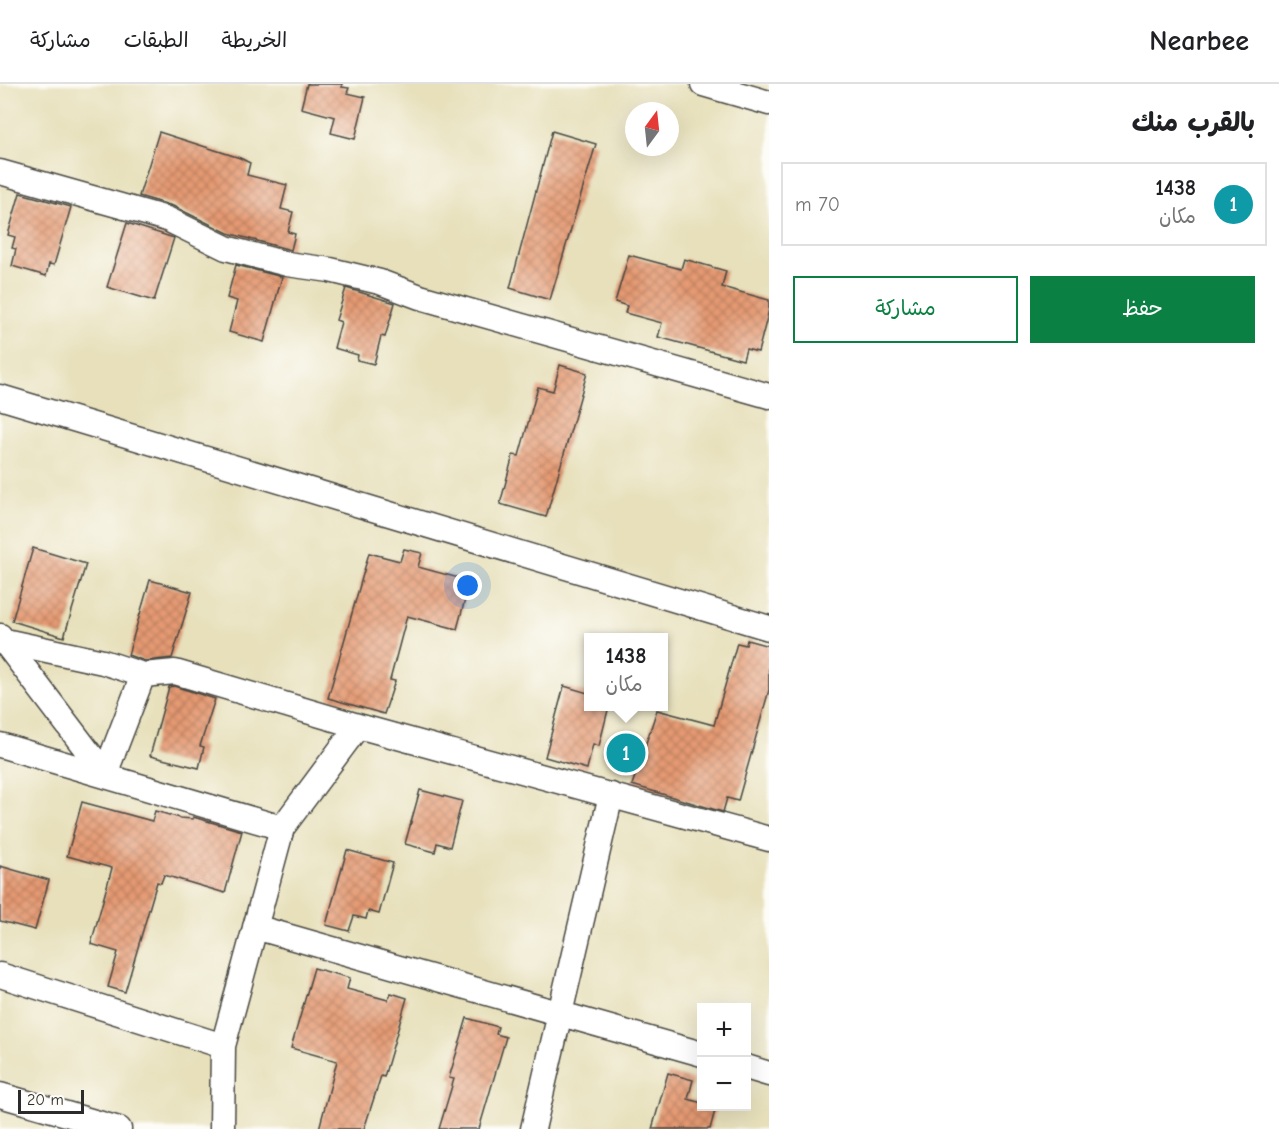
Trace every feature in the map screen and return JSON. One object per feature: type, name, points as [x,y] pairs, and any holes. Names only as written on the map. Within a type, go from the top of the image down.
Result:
[{"type":"street","points":[[704,84],[769,103]]},
{"type":"street","points":[[0,172],[24,181],[167,219],[226,248],[287,264],[330,270],[380,282],[420,297],[769,396]]},
{"type":"street","points":[[0,397],[769,628]]},
{"type":"street","points":[[2,639],[104,662],[143,675],[175,672],[358,726],[769,839]]},
{"type":"street","points":[[2,639],[105,774]]},
{"type":"street","points":[[105,774],[143,675]]},
{"type":"street","points":[[222,1129],[223,1046],[282,828],[358,726]]},
{"type":"street","points":[[0,745],[105,774],[282,828]]},
{"type":"street","points":[[534,1129],[611,795]]},
{"type":"street","points":[[255,927],[697,1053]]},
{"type":"street","points":[[0,975],[223,1046]]},
{"type":"street","points":[[751,1068],[769,1074]]},
{"type":"street","points":[[0,1095],[55,1120],[119,1129]]},
{"type":"building","points":[[307,84],[342,84],[342,87],[349,88],[347,93],[365,97],[355,139],[331,133],[335,117],[301,108]]},
{"type":"building","points":[[552,131],[596,144],[550,300],[510,288]]},
{"type":"building","points":[[159,132],[240,158],[250,163],[247,175],[287,185],[281,209],[293,212],[288,232],[295,234],[291,250],[228,233],[173,206],[139,196]]},
{"type":"building","points":[[20,193],[71,207],[54,265],[49,264],[46,276],[12,266],[16,249],[12,248],[15,237],[8,235]]},
{"type":"building","points":[[127,223],[174,238],[154,301],[107,287]]},
{"type":"building","points":[[629,255],[681,269],[684,259],[726,271],[722,287],[769,300],[769,310],[758,352],[746,349],[743,360],[658,337],[662,323],[625,313],[627,306],[615,302]]},
{"type":"building","points":[[236,265],[282,277],[264,342],[229,332],[237,301],[227,298]]},
{"type":"building","points":[[346,288],[395,303],[385,337],[381,336],[374,364],[357,360],[358,355],[334,348],[341,322],[336,320]]},
{"type":"building","points":[[560,365],[587,373],[546,517],[500,504],[513,455],[519,456],[538,387],[553,391]]},
{"type":"building","points":[[33,548],[86,564],[64,637],[12,621]]},
{"type":"building","points":[[404,549],[422,553],[418,567],[470,581],[457,629],[407,616],[390,680],[395,681],[384,714],[328,698],[369,553],[400,561]]},
{"type":"building","points":[[150,580],[192,592],[172,658],[145,661],[128,655]]},
{"type":"building","points":[[747,640],[769,646],[769,690],[738,801],[727,798],[723,812],[632,785],[657,711],[714,725],[737,643],[746,645]]},
{"type":"building","points":[[174,686],[215,699],[200,746],[204,747],[199,768],[150,756],[169,687]]},
{"type":"building","points":[[564,686],[584,692],[584,711],[608,711],[599,746],[593,744],[587,769],[545,757]]},
{"type":"building","points":[[420,790],[462,801],[450,847],[437,843],[435,852],[405,844]]},
{"type":"building","points":[[82,802],[152,821],[155,811],[180,818],[193,819],[193,817],[242,831],[225,893],[164,875],[161,883],[157,882],[125,992],[108,987],[118,952],[91,944],[112,868],[67,856]]},
{"type":"building","points":[[347,850],[393,863],[379,914],[368,911],[366,919],[354,916],[349,931],[326,925]]},
{"type":"building","points":[[0,866],[49,880],[35,930],[0,921]]},
{"type":"building","points":[[314,968],[350,978],[347,989],[388,1000],[391,993],[407,998],[384,1077],[381,1076],[364,1129],[319,1129],[337,1061],[291,1048]]},
{"type":"building","points":[[467,1018],[498,1027],[496,1034],[506,1037],[479,1129],[439,1129],[454,1079],[449,1078]]},
{"type":"building","points":[[668,1073],[693,1080],[688,1099],[697,1102],[697,1111],[715,1111],[710,1129],[652,1129]]},
{"type":"place","name":"1438","points":[[626,753]]}]
